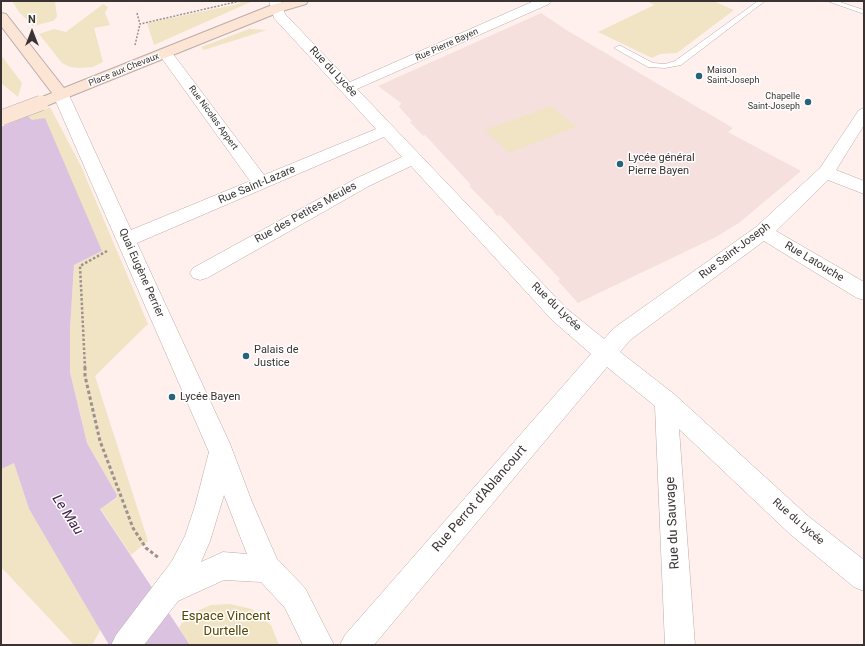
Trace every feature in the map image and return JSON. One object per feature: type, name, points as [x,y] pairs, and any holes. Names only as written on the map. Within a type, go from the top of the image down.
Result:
[{"type":"main road","name":"Place aux Chevaux","points":[[1,118],[165,53],[276,4],[301,1]]},
{"type":"main road","points":[[1,17],[61,95]]},
{"type":"street","name":"Rue Pierre Bayen","points":[[348,88],[545,1]]},
{"type":"street","name":"Rue du Lycée","points":[[276,4],[279,15],[559,314],[605,354],[666,401],[799,525],[864,577]]},
{"type":"street","name":"Rue Nicolas Appert","points":[[165,53],[261,183]]},
{"type":"street","name":"Quai Eugène Perrier","points":[[61,95],[221,452],[240,505],[267,569],[295,598],[319,645]]},
{"type":"street","name":"Rue Saint-Joseph","points":[[605,354],[622,334],[763,232],[826,172],[864,113]]},
{"type":"street","name":"Rue Saint-Lazare","points":[[126,240],[388,130]]},
{"type":"street","name":"Rue des Petites Meules","points":[[200,272],[363,182],[414,158]]},
{"type":"street","points":[[826,172],[864,188]]},
{"type":"street","name":"Rue Latouche","points":[[763,232],[864,292]]},
{"type":"street","name":"Rue Perrot d'Ablancourt","points":[[355,645],[605,354]]},
{"type":"street","name":"Rue du Sauvage","points":[[666,401],[680,645]]},
{"type":"street","points":[[126,645],[175,581],[197,541],[208,506],[221,452]]},
{"type":"street","points":[[175,581],[223,566],[267,569]]},
{"type":"lane","points":[[618,48],[651,65],[665,66],[678,63],[762,1]]},
{"type":"lane","points":[[830,1],[864,12]]},
{"type":"path","points":[[137,13],[140,24],[240,1]]},
{"type":"path","points":[[104,245],[107,251],[80,266],[85,376],[98,434],[133,528],[146,548],[164,562],[175,581]]},
{"type":"shaded area","name":"Lycée général Pierre Bayen","points":[[541,13],[568,31],[733,128],[728,132],[801,171],[739,223],[716,237],[578,303],[558,281],[560,279],[500,215],[497,216],[425,135],[423,136],[410,122],[412,121],[399,107],[401,103],[378,86]]},
{"type":"green space","points":[[12,1],[55,1],[57,17],[53,21],[33,26],[19,12]]},
{"type":"green space","points":[[243,1],[253,1],[154,45],[147,23],[238,4]]},
{"type":"green space","points":[[647,1],[713,1],[734,10],[677,53],[660,54],[652,58],[598,32],[654,5]]},
{"type":"green space","points":[[103,4],[108,7],[105,13],[110,25],[94,28],[103,62],[93,67],[80,68],[70,67],[62,63],[39,34],[54,29],[66,32]]},
{"type":"green space","points":[[249,29],[267,30],[204,50],[201,47]]},
{"type":"green space","points":[[1,55],[22,83],[18,97],[1,83]]},
{"type":"green space","points":[[551,106],[576,127],[509,153],[485,130]]},
{"type":"green space","points":[[50,107],[81,166],[148,324],[95,376],[148,541],[131,555],[100,508],[116,499],[117,495],[87,443],[70,372],[70,329],[74,265],[102,251],[32,120],[28,116]]},
{"type":"green space","points":[[14,462],[29,509],[101,629],[92,645],[74,645],[1,567],[1,469]]},
{"type":"green space","name":"Espace Vincent Durtelle","points":[[230,604],[252,609],[271,625],[279,645],[190,645],[179,628],[182,623],[197,611],[211,605]]},
{"type":"water","name":"Le Mau","points":[[28,116],[32,120],[45,118],[102,251],[74,265],[70,329],[70,372],[87,443],[117,495],[116,498],[100,509],[190,645],[109,645],[29,509],[14,463],[1,469],[1,127]]},
{"type":"place","name":"Maison Saint-Joseph","points":[[699,76]]},
{"type":"place","name":"Chapelle Saint-Joseph","points":[[808,102]]},
{"type":"place","name":"Lycée général Pierre Bayen","points":[[620,164]]},
{"type":"place","name":"Palais de Justice","points":[[246,356]]},
{"type":"place","name":"Lycée Bayen","points":[[172,397]]}]
